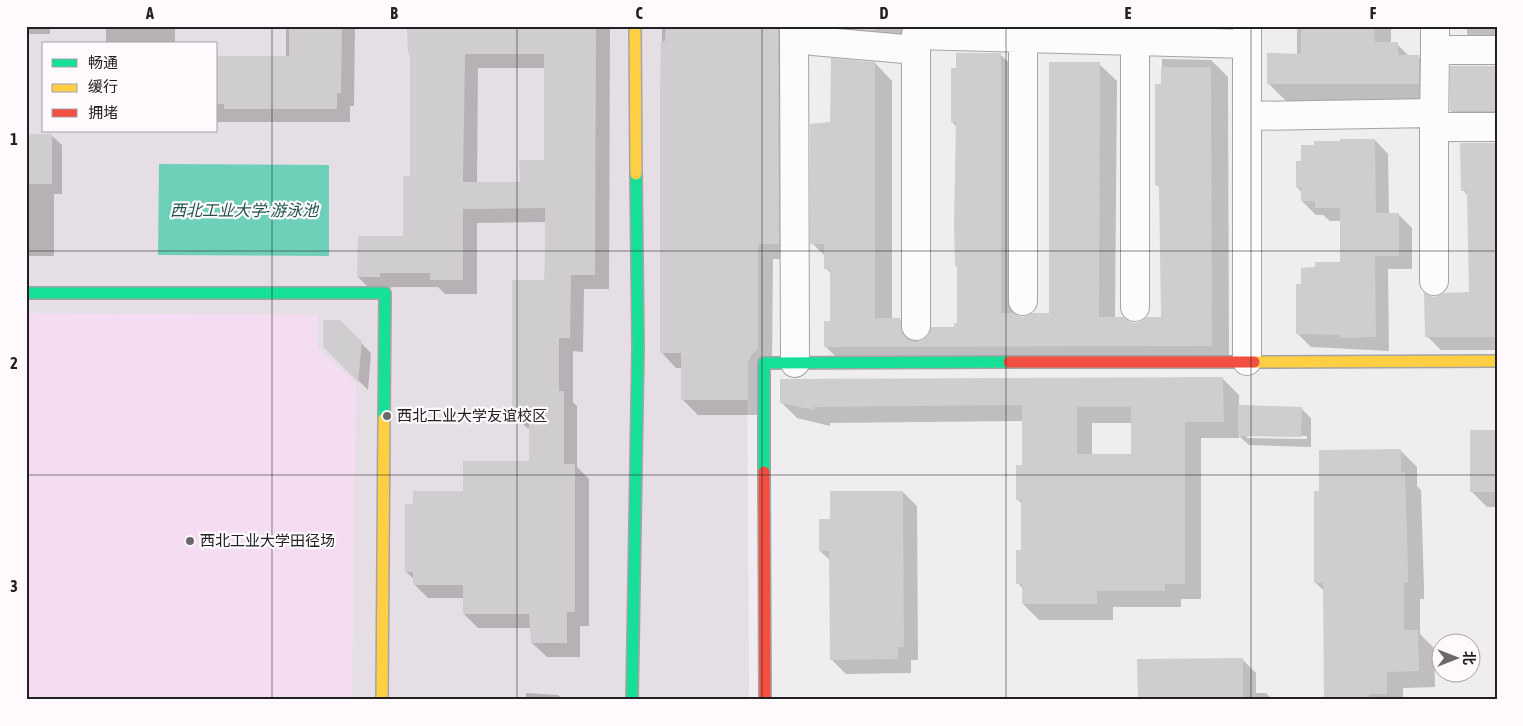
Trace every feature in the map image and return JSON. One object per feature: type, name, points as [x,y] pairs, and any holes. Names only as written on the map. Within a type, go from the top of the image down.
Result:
[{"type":"street","points":[[632,700],[638,346],[635,26]]},
{"type":"street","points":[[794,26],[795,363]]},
{"type":"street","points":[[813,26],[813,41],[916,37],[1024,38],[1066,33],[1135,41],[1247,35],[1247,362]]},
{"type":"street","points":[[916,37],[916,326]]},
{"type":"street","points":[[1023,300],[1024,38]]},
{"type":"street","points":[[1434,281],[1435,38],[1497,50]]},
{"type":"street","points":[[1135,41],[1135,307]]},
{"type":"street","points":[[1247,116],[1434,120],[1497,127]]},
{"type":"street","points":[[26,293],[384,293],[382,700]]},
{"type":"street","points":[[765,700],[764,363],[1497,361]]},
{"type":"shaded area","name":"西北工业大学友谊校区","points":[[26,26],[745,26],[749,700],[26,700]]},
{"type":"shaded area","name":"西北工业大学田径场","points":[[26,313],[318,315],[317,348],[356,383],[352,700],[26,700]]},
{"type":"water","name":"西北工业大学-游泳池","points":[[159,164],[329,165],[329,256],[158,255]]},
{"type":"building","points":[[289,26],[342,26],[341,93],[337,93],[337,109],[224,109],[224,104],[218,104],[218,56],[289,56]]},
{"type":"building","points":[[407,26],[596,26],[595,275],[571,275],[570,338],[559,338],[559,391],[564,391],[564,464],[575,464],[575,612],[567,612],[567,643],[531,643],[529,614],[463,614],[463,585],[413,585],[413,572],[405,572],[405,504],[413,504],[413,491],[463,491],[463,461],[529,461],[529,414],[512,414],[512,280],[544,280],[545,259],[545,208],[463,209],[463,280],[430,280],[430,273],[380,273],[380,277],[357,277],[358,236],[403,236],[403,176],[410,176],[410,56]],"holes":[[[465,54],[544,54],[544,160],[519,160],[520,182],[463,182]]]},
{"type":"building","points":[[666,26],[778,26],[779,244],[758,244],[758,349],[751,355],[748,363],[748,400],[681,400],[681,353],[660,353],[660,88],[661,41],[665,41]]},
{"type":"building","points":[[875,26],[875,31],[833,27]]},
{"type":"building","points":[[1301,26],[1374,26],[1375,42],[1398,42],[1398,55],[1419,55],[1419,84],[1267,84],[1267,53],[1301,54]]},
{"type":"building","points":[[956,53],[1001,53],[1001,313],[1013,313],[1023,317],[1033,313],[1049,313],[1049,62],[1100,62],[1099,317],[1124,317],[1128,321],[1135,323],[1142,321],[1146,317],[1161,317],[1159,185],[1155,185],[1155,84],[1161,84],[1161,67],[1211,67],[1212,346],[824,347],[824,321],[830,321],[830,269],[824,269],[824,244],[810,244],[810,124],[830,122],[831,58],[875,62],[875,318],[900,318],[903,334],[909,340],[916,342],[924,339],[929,334],[931,327],[954,327],[954,323],[957,323],[957,266],[955,266],[954,224],[956,122],[951,122],[951,68],[956,68]]},
{"type":"building","points":[[1450,66],[1497,66],[1497,111],[1450,111]]},
{"type":"building","points":[[26,134],[52,134],[52,184],[26,184]]},
{"type":"building","points":[[1340,139],[1375,139],[1376,213],[1399,213],[1399,256],[1375,256],[1376,337],[1340,338],[1340,335],[1296,334],[1296,284],[1301,284],[1301,268],[1315,267],[1315,262],[1340,262],[1340,208],[1315,208],[1315,201],[1301,201],[1301,187],[1296,188],[1296,161],[1301,161],[1301,145],[1314,145],[1314,141],[1340,141]]},
{"type":"building","points":[[1460,143],[1497,143],[1497,337],[1425,337],[1424,293],[1434,297],[1444,293],[1469,292],[1467,191],[1461,191]]},
{"type":"building","points":[[323,320],[340,320],[362,342],[358,382],[323,347]]},
{"type":"building","points":[[1223,377],[1224,422],[1185,422],[1185,584],[1165,584],[1165,591],[1097,591],[1097,604],[1022,604],[1022,584],[1016,584],[1016,550],[1021,550],[1021,500],[1016,500],[1016,465],[1022,465],[1022,405],[814,407],[814,410],[780,403],[780,379]],"holes":[[[1077,407],[1131,407],[1131,454],[1077,454]]]},
{"type":"building","points":[[1238,405],[1302,407],[1301,437],[1238,436]]},
{"type":"building","points":[[1470,430],[1497,430],[1497,492],[1470,492]]},
{"type":"building","points":[[1401,449],[1401,472],[1405,472],[1408,570],[1408,583],[1404,583],[1404,630],[1418,630],[1419,671],[1387,672],[1387,694],[1369,694],[1369,699],[1324,699],[1323,583],[1314,583],[1314,491],[1319,491],[1319,450]]},
{"type":"building","points":[[830,491],[903,491],[904,647],[898,647],[898,659],[830,660],[829,551],[819,551],[819,519],[830,519]]},
{"type":"building","points":[[1243,658],[1243,700],[1138,700],[1137,659]]},
{"type":"traffic: fast","points":[[632,700],[638,347],[636,174]]},
{"type":"traffic: fast","points":[[26,293],[385,293],[384,419]]},
{"type":"traffic: fast","points":[[764,472],[764,363],[1009,362]]},
{"type":"traffic: slow","points":[[635,26],[636,174]]},
{"type":"traffic: slow","points":[[1254,362],[1497,361]]},
{"type":"traffic: slow","points":[[382,700],[384,419]]},
{"type":"traffic: jam","points":[[1009,362],[1254,362]]},
{"type":"traffic: jam","points":[[764,472],[765,700]]},
{"type":"place","name":"西北工业大学友谊校区","points":[[387,416]]},
{"type":"place","name":"西北工业大学田径场","points":[[190,541]]}]
